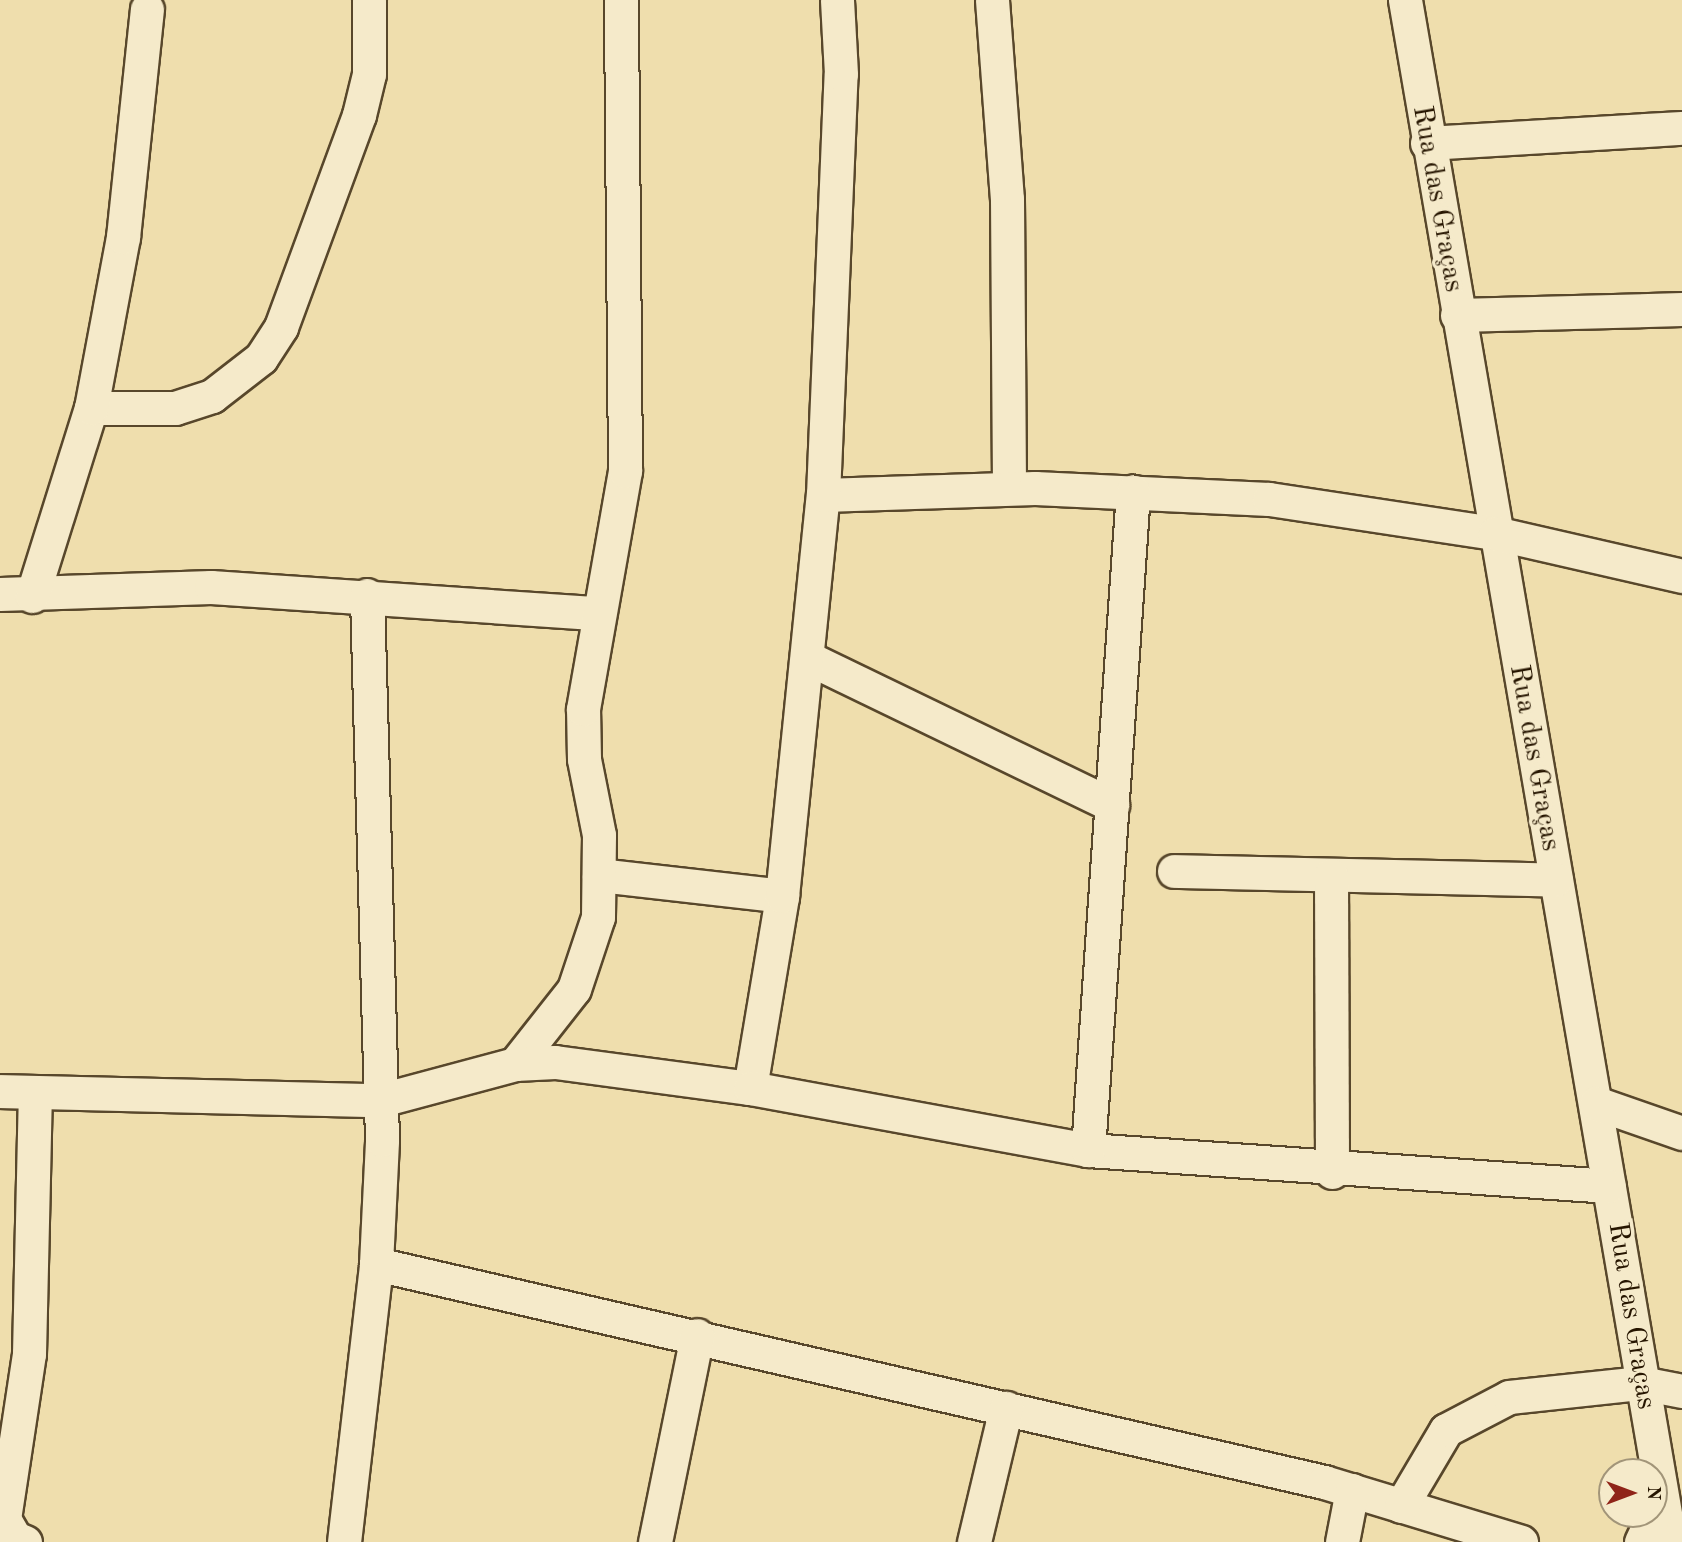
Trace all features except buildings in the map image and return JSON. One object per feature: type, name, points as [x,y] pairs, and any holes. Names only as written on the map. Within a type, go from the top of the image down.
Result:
[{"type":"street","points":[[91,408],[175,408],[212,396],[261,358],[281,327],[359,115],[369,74],[369,0]]},
{"type":"street","points":[[515,1064],[574,989],[598,917],[599,875],[583,709],[627,433],[621,0]]},
{"type":"street","points":[[750,1088],[782,896],[823,495],[841,74],[838,0]]},
{"type":"street","points":[[992,0],[1007,199],[1009,488]]},
{"type":"street","name":"Rua das Graças","points":[[1405,0],[1427,143],[1596,1103],[1651,1458]]},
{"type":"street","points":[[147,9],[123,237],[91,408],[16,595],[211,587],[367,595],[597,613]]},
{"type":"street","points":[[1427,143],[1682,128]]},
{"type":"street","points":[[1457,315],[1682,309]]},
{"type":"street","points":[[823,495],[1009,488],[1269,499],[1495,533],[1682,576]]},
{"type":"street","points":[[1088,1150],[1133,492]]},
{"type":"street","points":[[344,1542],[376,1264],[381,1100],[367,595]]},
{"type":"street","points":[[808,658],[1112,805]]},
{"type":"street","points":[[1174,871],[1556,880]]},
{"type":"street","points":[[599,875],[782,896]]},
{"type":"street","points":[[1331,875],[1332,1172]]},
{"type":"street","points":[[0,1091],[381,1100],[515,1064],[555,1062],[750,1088],[1088,1150],[1332,1172],[1609,1186]]},
{"type":"street","points":[[25,1542],[15,1538],[4,1519],[29,1354],[36,1236],[34,1092]]},
{"type":"street","points":[[1596,1103],[1682,1133]]},
{"type":"street","points":[[376,1264],[697,1335],[1352,1490],[1521,1542]]},
{"type":"street","points":[[655,1542],[697,1335]]},
{"type":"street","points":[[1401,1506],[1446,1430],[1498,1402],[1641,1383],[1682,1391]]},
{"type":"street","points":[[974,1542],[1006,1408]]},
{"type":"street","points":[[1342,1542],[1352,1490]]}]
